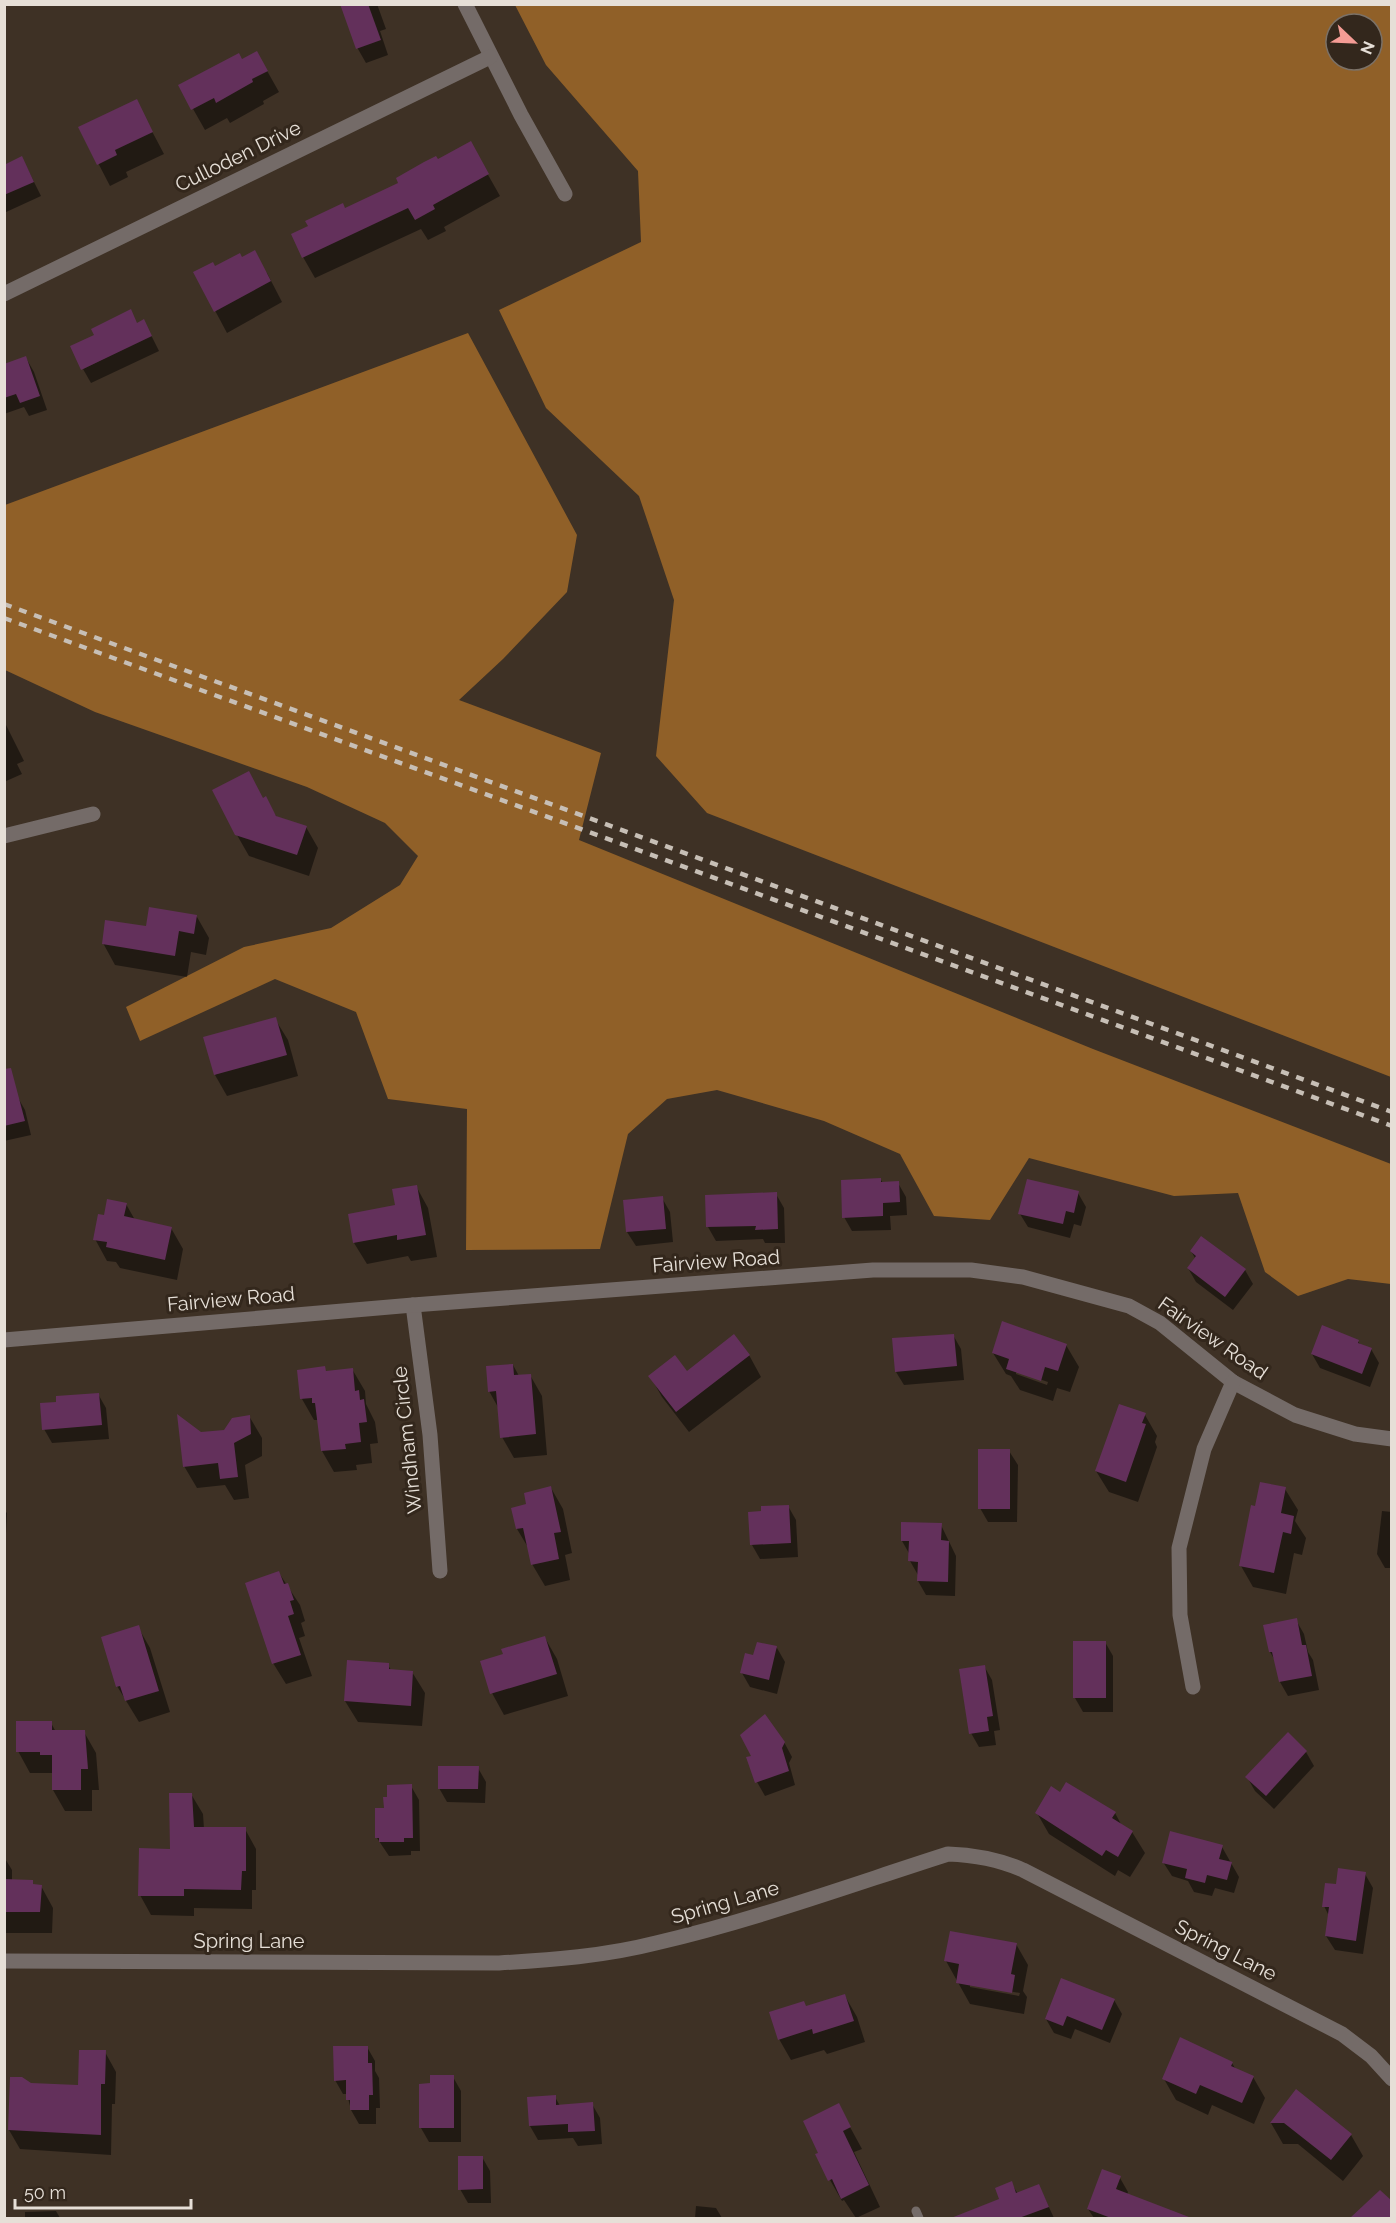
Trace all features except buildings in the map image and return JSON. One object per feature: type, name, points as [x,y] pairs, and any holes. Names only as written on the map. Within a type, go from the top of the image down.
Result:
[{"type":"street","points":[[465,4],[542,156],[565,194]]},
{"type":"street","name":"Culloden Drive","points":[[4,294],[490,57]]},
{"type":"street","points":[[4,836],[93,814]]},
{"type":"street","name":"Fairview Road","points":[[4,1340],[413,1305],[873,1270],[971,1270],[1023,1277],[1129,1306],[1160,1323],[1233,1382],[1295,1414],[1355,1434],[1392,1439]]},
{"type":"street","name":"Windham Circle","points":[[413,1305],[430,1435],[440,1571]]},
{"type":"street","points":[[1193,1687],[1180,1615],[1179,1548],[1204,1449],[1233,1382]]},
{"type":"street","name":"Spring Lane","points":[[4,1961],[442,1963],[559,1960],[655,1944],[736,1922],[948,1854],[973,1855],[1004,1862],[1023,1870],[1342,2034],[1371,2056],[1392,2079]]},
{"type":"shaded area","points":[[515,5],[1391,5],[1391,1077],[707,813],[656,756],[674,600],[639,496],[546,408],[499,310],[641,242],[638,171],[546,65]]},
{"type":"shaded area","points":[[468,333],[577,535],[567,592],[503,659],[459,700],[601,753],[579,840],[1093,1049],[1391,1164],[1391,1284],[1348,1279],[1298,1296],[1265,1272],[1238,1193],[1174,1196],[1029,1158],[990,1220],[934,1216],[900,1154],[824,1121],[717,1090],[667,1099],[628,1134],[600,1249],[466,1250],[467,1109],[388,1099],[356,1012],[275,979],[140,1041],[126,1007],[244,947],[331,928],[400,885],[418,856],[385,823],[307,787],[95,712],[5,670],[5,505]]},
{"type":"railway","points":[[4,604],[1392,1112]]},
{"type":"railway","points":[[4,618],[1392,1126]]}]
